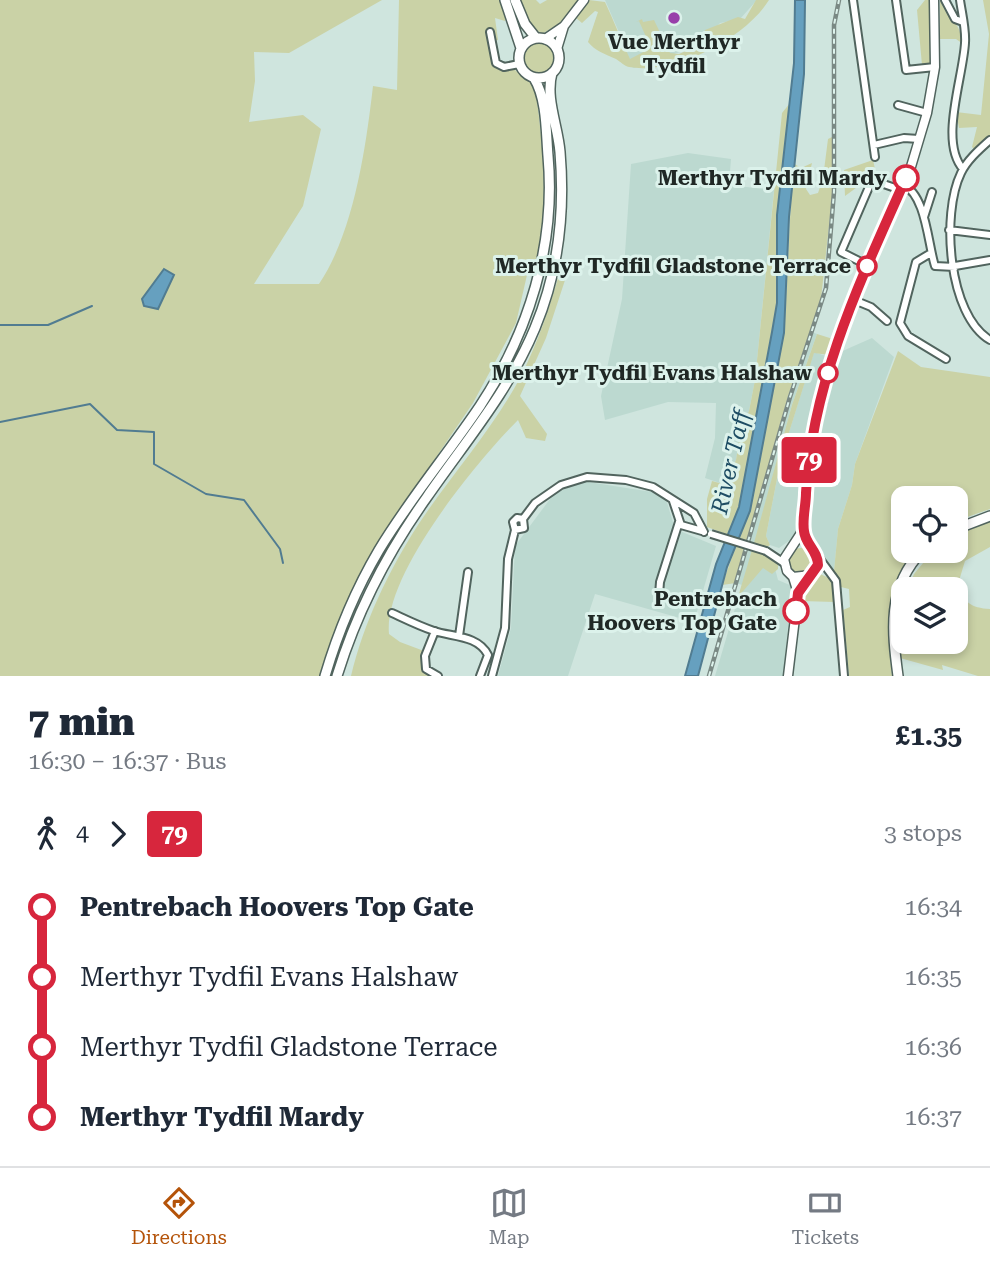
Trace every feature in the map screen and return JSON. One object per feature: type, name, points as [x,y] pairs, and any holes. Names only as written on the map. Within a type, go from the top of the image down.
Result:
[{"type":"highway","points":[[326,676],[347,614],[372,564],[494,384],[529,308],[541,266],[550,201],[545,129],[539,89],[534,78],[525,73],[519,64],[521,48],[505,0]]},
{"type":"highway","points":[[337,676],[349,637],[385,561],[504,388],[544,304],[561,216],[560,147],[549,89],[558,63],[557,49],[540,39],[525,23],[515,0]]},
{"type":"highway","points":[[521,48],[540,39]]},
{"type":"highway","points":[[534,78],[552,74]]},
{"type":"highway","points":[[968,524],[990,516]]},
{"type":"highway","points":[[898,676],[893,633],[897,595],[904,575],[913,563]]},
{"type":"main road","points":[[557,49],[564,26],[584,0]]},
{"type":"main road","points":[[788,676],[798,593],[793,577],[784,563],[803,530],[811,447],[834,352],[867,265],[902,187],[927,113],[935,67],[934,0]]},
{"type":"main road","points":[[540,39],[564,26]]},
{"type":"main road","points":[[798,593],[813,573],[815,552],[803,530]]},
{"type":"main road","points":[[790,549],[804,545],[815,552]]},
{"type":"main road","points":[[793,577],[813,573]]},
{"type":"street","points":[[853,0],[875,157]]},
{"type":"street","points":[[896,0],[906,70],[935,67]]},
{"type":"street","points":[[945,0],[952,16],[963,22]]},
{"type":"street","points":[[960,0],[964,55],[953,114],[952,149],[955,160],[963,169]]},
{"type":"street","points":[[490,32],[496,62],[504,66],[519,64]]},
{"type":"street","points":[[898,105],[927,113]]},
{"type":"street","points":[[874,145],[904,138],[919,139]]},
{"type":"street","points":[[990,140],[963,169],[956,188],[949,230],[958,281],[971,325],[990,340]]},
{"type":"street","points":[[867,265],[841,252],[872,180],[913,190],[936,267],[990,260]]},
{"type":"street","points":[[923,219],[932,192]]},
{"type":"street","points":[[949,230],[990,235]]},
{"type":"street","points":[[932,253],[916,262],[900,323],[908,336],[946,359]]},
{"type":"street","points":[[854,300],[871,307],[887,321]]},
{"type":"street","points":[[492,676],[505,628],[508,559],[515,530],[514,520],[523,519],[535,503],[573,479],[606,478],[633,482],[653,487],[685,511],[694,513],[692,525],[677,535]]},
{"type":"street","points":[[673,500],[679,521]]},
{"type":"street","points":[[659,595],[660,582],[677,535],[679,521],[685,511]]},
{"type":"street","points":[[679,521],[775,554],[784,563]]},
{"type":"street","points":[[775,554],[790,549]]},
{"type":"street","points":[[815,552],[836,581],[844,676]]},
{"type":"street","points":[[813,573],[829,570]]},
{"type":"street","points":[[459,636],[468,572]]},
{"type":"street","points":[[392,613],[435,631],[476,642],[488,653],[480,676]]},
{"type":"street","points":[[435,631],[425,656],[426,669],[438,676]]},
{"type":"shaded area","points":[[605,0],[757,0],[740,19],[720,23],[700,45],[634,68],[620,61],[625,46]]},
{"type":"shaded area","points":[[688,153],[731,159],[729,185],[774,190],[755,380],[749,411],[741,426],[736,460],[723,484],[705,478],[715,438],[716,403],[668,402],[605,420],[601,396],[622,299],[631,164]]},
{"type":"shaded area","points":[[812,332],[817,334],[792,405],[752,553],[773,561],[778,580],[792,586],[783,676],[715,676],[742,585],[736,583],[788,396]]},
{"type":"shaded area","points":[[872,338],[894,357],[855,464],[852,485],[838,529],[834,571],[810,537],[793,538],[779,548],[770,545],[766,536],[781,458],[814,352],[826,356]]},
{"type":"shaded area","points":[[582,481],[652,492],[666,499],[675,529],[716,546],[694,622],[595,594],[568,676],[498,676],[511,628],[515,546],[553,495]]},
{"type":"green space","points":[[0,0],[382,0],[289,53],[254,52],[255,81],[249,122],[303,115],[321,129],[303,206],[254,284],[319,284],[331,263],[350,215],[367,135],[373,86],[397,90],[399,0],[500,0],[506,15],[505,21],[495,18],[498,40],[490,42],[492,61],[500,70],[515,70],[535,86],[544,180],[536,274],[527,275],[516,323],[473,403],[377,544],[338,622],[320,676],[0,676]]},
{"type":"green space","points":[[519,0],[536,0],[540,4],[547,0],[580,0],[563,21],[542,34],[531,26]]},
{"type":"green space","points":[[589,0],[605,2],[630,59],[651,48],[639,21],[636,22],[642,19],[643,22],[654,20],[670,53],[679,54],[699,45],[705,30],[738,17],[745,19],[756,0],[769,0],[758,15],[725,41],[686,60],[646,68],[627,66],[588,42],[598,12],[595,11],[582,23],[576,18]]},
{"type":"green space","points":[[925,0],[930,0],[932,63],[922,65],[917,10]]},
{"type":"green space","points":[[940,0],[943,0],[957,26],[963,44],[956,39],[940,39]]},
{"type":"green space","points":[[983,0],[990,0],[990,137],[975,150],[972,147],[977,127],[959,128],[956,112],[981,115],[989,34]]},
{"type":"green space","points":[[539,43],[550,47],[554,58],[550,69],[539,73],[528,69],[524,58],[528,47]]},
{"type":"green space","points":[[790,103],[777,215],[777,303],[739,507],[729,535],[707,527],[707,499],[712,481],[723,484],[736,460],[741,426],[749,411],[755,380],[782,113]]},
{"type":"green space","points":[[832,137],[832,198],[821,299],[788,396],[748,541],[739,538],[756,482],[784,333],[793,163],[801,168],[812,163],[806,189],[810,195],[818,193],[823,178],[828,139]]},
{"type":"green space","points":[[873,160],[876,173],[864,182],[861,181],[860,185],[845,196],[844,170]]},
{"type":"green space","points":[[560,271],[568,271],[546,338],[520,396],[547,434],[545,441],[526,438],[518,420],[500,439],[458,490],[416,551],[401,581],[391,610],[389,634],[400,642],[424,651],[424,670],[434,676],[351,676],[370,617],[397,561],[431,506],[498,415],[521,376],[543,324]]},
{"type":"green space","points":[[817,334],[833,339],[829,355],[814,353],[781,458],[766,536],[770,545],[767,547],[754,543],[792,405]]},
{"type":"green space","points":[[898,351],[921,367],[990,377],[990,509],[968,517],[968,486],[891,486],[891,563],[906,563],[899,577],[891,577],[889,643],[892,676],[849,676],[843,610],[850,607],[849,589],[841,587],[834,571],[838,529],[852,485],[855,464]]},
{"type":"green space","points":[[990,522],[990,547],[968,559],[968,530]]},
{"type":"green space","points":[[736,546],[746,548],[736,583],[722,585]]},
{"type":"green space","points":[[801,548],[810,552],[814,561],[810,570],[801,574],[792,570],[788,561],[792,552]]},
{"type":"green space","points":[[752,550],[778,559],[778,569],[772,574],[763,568],[738,597]]},
{"type":"green space","points":[[923,563],[964,563],[960,577],[913,577]]},
{"type":"green space","points":[[818,573],[831,579],[835,602],[801,601],[802,591]]},
{"type":"green space","points":[[968,602],[990,609],[990,676],[978,676],[942,665],[943,670],[900,658],[900,654],[968,654]]},
{"type":"water","points":[[795,0],[805,0],[804,74],[789,217],[784,333],[750,511],[727,567],[698,676],[685,676],[716,564],[739,507],[777,303],[777,215],[794,63]]},
{"type":"water","points":[[164,269],[174,275],[158,309],[144,306],[142,299]]},
{"type":"waterway","points":[[0,325],[48,325],[92,306]]},
{"type":"waterway","points":[[0,422],[90,404],[117,430],[154,432],[154,464],[206,494],[244,500],[280,549],[283,563]]},
{"type":"railway","points":[[709,676],[790,397],[826,288],[834,192],[834,25],[839,0]]},
{"type":"bus line","name":"79","points":[[796,611],[798,593],[818,565],[816,554],[803,530],[808,465],[818,413],[837,341],[906,178]]},
{"type":"place","name":"Vue Merthyr Tydfil","points":[[674,18]]},
{"type":"place","name":"Merthyr Tydfil Mardy","points":[[906,178]]},
{"type":"place","name":"Merthyr Tydfil Gladstone Terrace","points":[[867,266]]},
{"type":"place","name":"Merthyr Tydfil Evans Halshaw","points":[[828,373]]},
{"type":"place","name":"Pentrebach Hoovers Top Gate","points":[[796,611]]},
{"type":"water label","name":"River Taff","points":[[731,462]]}]
